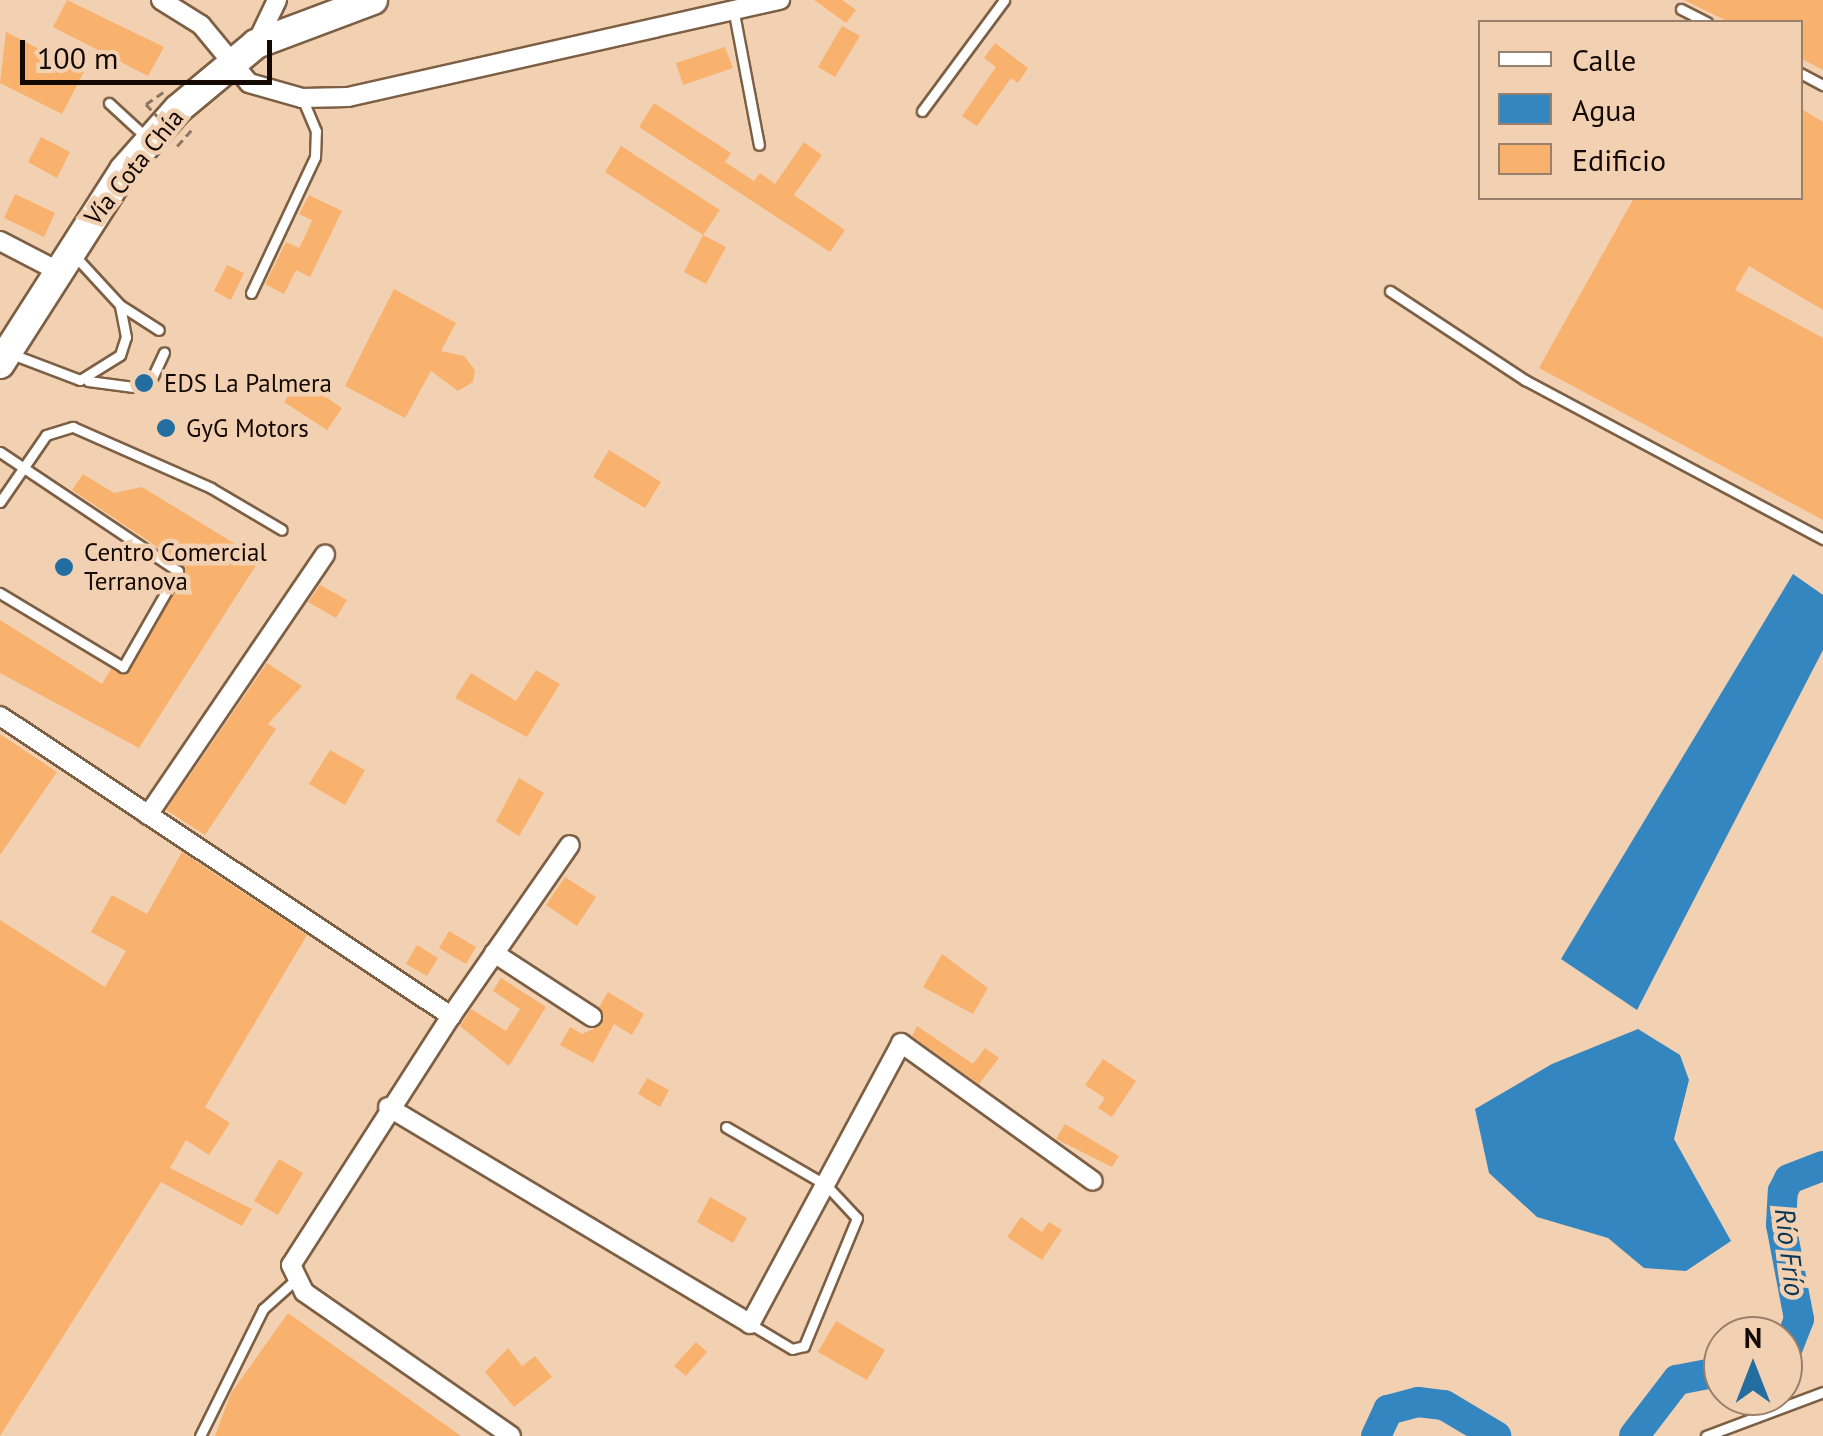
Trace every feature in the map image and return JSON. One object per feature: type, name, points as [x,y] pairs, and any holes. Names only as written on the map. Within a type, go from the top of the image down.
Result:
[{"type":"main road","name":"Vía Cota Chía","points":[[4,358],[62,260],[229,63],[256,44],[373,0]]},
{"type":"street","points":[[162,0],[201,25],[229,63],[264,93],[302,98],[348,97],[780,0]]},
{"type":"street","points":[[256,44],[278,0]]},
{"type":"street","points":[[0,241],[62,260]]},
{"type":"street","points":[[148,815],[326,555]]},
{"type":"street","points":[[0,716],[451,1016]]},
{"type":"street","points":[[511,1436],[294,1281],[291,1265],[388,1107],[570,845]]},
{"type":"street","points":[[494,953],[592,1017]]},
{"type":"street","points":[[388,1107],[750,1324],[902,1043],[1093,1181]]},
{"type":"lane","points":[[922,112],[1004,0]]},
{"type":"lane","points":[[1682,9],[1702,20]]},
{"type":"lane","points":[[734,13],[759,145]]},
{"type":"lane","points":[[250,292],[315,157],[316,131],[302,98]]},
{"type":"lane","points":[[109,103],[162,138]]},
{"type":"lane","points":[[62,260],[160,330]]},
{"type":"lane","points":[[1390,290],[1525,380],[1823,538]]},
{"type":"lane","points":[[80,380],[120,355],[120,304]]},
{"type":"lane","points":[[153,376],[164,352]]},
{"type":"lane","points":[[4,358],[80,380],[134,387]]},
{"type":"lane","points":[[0,502],[46,435],[73,427],[211,488],[282,530]]},
{"type":"lane","points":[[0,452],[178,571],[123,667],[0,592]]},
{"type":"lane","points":[[726,1127],[826,1186],[858,1223],[804,1346],[792,1350],[750,1324]]},
{"type":"lane","points":[[200,1436],[264,1309],[294,1281]]},
{"type":"lane","points":[[1706,1436],[1823,1392]]},
{"type":"path","points":[[146,104],[162,138]]},
{"type":"water","points":[[1793,574],[1823,595],[1823,650],[1637,1010],[1561,959]]},
{"type":"water","points":[[1638,1029],[1680,1055],[1689,1080],[1674,1139],[1731,1241],[1686,1271],[1644,1268],[1608,1238],[1537,1217],[1489,1173],[1475,1109],[1552,1064]]},
{"type":"building","points":[[67,0],[164,47],[148,76],[53,27]]},
{"type":"building","points":[[814,0],[842,0],[856,10],[846,23]]},
{"type":"building","points":[[1684,0],[1823,0],[1823,70],[1803,60],[1803,20],[1725,20]]},
{"type":"building","points":[[842,26],[860,36],[835,77],[818,67]]},
{"type":"building","points":[[6,32],[84,72],[62,114],[0,83]]},
{"type":"building","points":[[995,43],[1028,68],[1018,83],[1011,78],[977,126],[962,116],[996,67],[984,58]]},
{"type":"building","points":[[725,47],[733,68],[683,85],[676,63]]},
{"type":"building","points":[[654,103],[731,153],[725,162],[754,181],[760,173],[775,184],[804,142],[822,155],[794,195],[845,230],[830,252],[639,127]]},
{"type":"building","points":[[1803,110],[1823,122],[1823,310],[1749,266],[1735,290],[1823,338],[1823,520],[1539,368],[1633,200],[1803,200]]},
{"type":"building","points":[[41,137],[70,152],[57,178],[28,162]]},
{"type":"building","points":[[621,146],[720,210],[703,235],[605,172]]},
{"type":"building","points":[[15,194],[55,213],[44,237],[4,218]]},
{"type":"building","points":[[309,195],[342,211],[310,277],[296,270],[284,294],[265,284],[286,242],[299,248],[306,234],[312,220],[299,214]]},
{"type":"building","points":[[703,235],[726,247],[706,284],[684,272]]},
{"type":"building","points":[[227,265],[244,273],[231,300],[214,291]]},
{"type":"building","points":[[394,289],[456,323],[441,351],[464,356],[475,370],[473,382],[458,391],[431,371],[405,418],[345,386]]},
{"type":"building","points":[[299,379],[342,408],[327,430],[284,402]]},
{"type":"building","points":[[609,450],[661,482],[645,508],[593,477]]},
{"type":"building","points":[[83,474],[114,493],[142,487],[260,559],[139,748],[0,673],[0,620],[102,684],[111,669],[126,674],[185,575],[183,564],[72,490]]},
{"type":"building","points":[[320,585],[347,600],[336,618],[308,602]]},
{"type":"building","points":[[267,663],[302,686],[268,724],[276,729],[205,835],[166,810]]},
{"type":"building","points":[[536,670],[560,684],[527,737],[455,698],[471,673],[516,701]]},
{"type":"building","points":[[0,734],[57,772],[0,855]]},
{"type":"building","points":[[330,750],[365,770],[345,805],[309,784]]},
{"type":"building","points":[[519,778],[544,793],[519,836],[496,821]]},
{"type":"building","points":[[182,852],[307,935],[205,1107],[230,1123],[209,1155],[186,1140],[170,1168],[252,1209],[242,1226],[161,1182],[0,1436],[0,920],[105,987],[126,951],[91,932],[112,895],[147,914]]},
{"type":"building","points":[[565,877],[596,897],[577,926],[546,905]]},
{"type":"building","points":[[449,931],[476,947],[466,964],[439,948]]},
{"type":"building","points":[[417,945],[438,958],[427,976],[406,964]]},
{"type":"building","points":[[942,954],[988,988],[973,1014],[923,987]]},
{"type":"building","points":[[501,978],[546,1007],[509,1066],[460,1026],[471,1009],[506,1031],[520,1009],[493,991]]},
{"type":"building","points":[[608,992],[644,1014],[632,1035],[614,1024],[593,1063],[560,1045],[570,1027],[582,1034],[602,1025],[599,1007]]},
{"type":"building","points":[[917,1026],[973,1064],[985,1048],[999,1058],[979,1084],[912,1036]]},
{"type":"building","points":[[1103,1059],[1136,1081],[1112,1117],[1098,1108],[1105,1098],[1085,1085]]},
{"type":"building","points":[[647,1078],[669,1090],[660,1107],[638,1094]]},
{"type":"building","points":[[1065,1124],[1119,1156],[1112,1167],[1056,1139]]},
{"type":"building","points":[[279,1159],[303,1173],[278,1215],[254,1201]]},
{"type":"building","points":[[710,1197],[747,1218],[733,1243],[697,1222]]},
{"type":"building","points":[[1021,1217],[1042,1232],[1049,1222],[1062,1230],[1042,1260],[1007,1237]]},
{"type":"building","points":[[288,1313],[461,1436],[215,1436],[231,1393]]},
{"type":"building","points":[[836,1321],[885,1350],[867,1380],[818,1352]]},
{"type":"building","points":[[696,1342],[707,1352],[686,1376],[674,1366]]},
{"type":"building","points":[[508,1348],[522,1366],[535,1356],[552,1377],[514,1407],[485,1372]]},
{"type":"waterway","name":"Río Frío","points":[[1798,1316],[1781,1225],[1783,1191],[1789,1179],[1823,1166]]},
{"type":"waterway","name":"Río Frío","points":[[1634,1436],[1677,1380],[1703,1375]]},
{"type":"waterway","name":"Río Frío","points":[[1376,1436],[1388,1410],[1418,1402],[1444,1405],[1496,1436]]},
{"type":"place","name":"EDS La Palmera","points":[[144,383]]},
{"type":"place","name":"GyG Motors","points":[[166,428]]},
{"type":"place","name":"Centro Comercial Terranova","points":[[64,567]]}]
